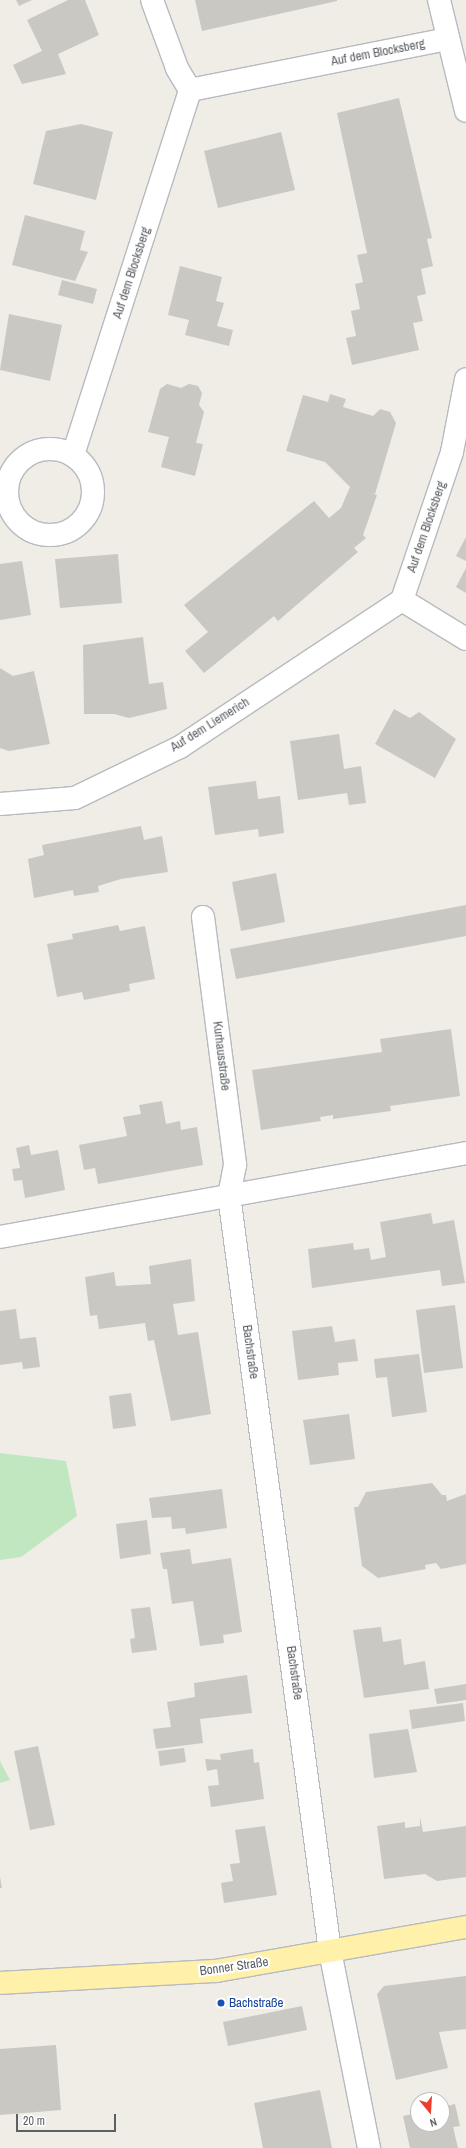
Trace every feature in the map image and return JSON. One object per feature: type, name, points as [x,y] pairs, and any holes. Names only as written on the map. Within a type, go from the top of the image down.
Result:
[{"type":"main road","name":"Bonner Straße","points":[[0,1983],[216,1971],[466,1927]]},
{"type":"street","points":[[152,0],[177,68],[190,90]]},
{"type":"street","points":[[439,0],[466,111]]},
{"type":"street","name":"Auf dem Blocksberg","points":[[73,455],[190,90],[448,39]]},
{"type":"street","name":"Auf dem Blocksberg","points":[[402,600],[452,452],[466,379]]},
{"type":"street","points":[[402,600],[466,639]]},
{"type":"street","name":"Auf dem Liemerich","points":[[0,804],[75,798],[180,747],[402,600]]},
{"type":"street","name":"Kurhausstraße","points":[[203,917],[235,1165],[229,1195]]},
{"type":"street","points":[[0,1237],[466,1153]]},
{"type":"street","name":"Bachstraße","points":[[229,1195],[330,1951],[369,2148]]},
{"type":"green space","points":[[0,1453],[66,1461],[77,1516],[21,1557],[0,1560]]},
{"type":"green space","points":[[0,1761],[10,1780],[0,1783]]},
{"type":"building","points":[[16,0],[32,0],[19,6]]},
{"type":"building","points":[[68,0],[85,0],[99,35],[58,54],[66,74],[22,84],[13,65],[42,51],[27,20]]},
{"type":"building","points":[[195,0],[337,0],[337,1],[202,31]]},
{"type":"building","points":[[399,98],[432,238],[427,239],[433,266],[421,269],[426,294],[417,296],[423,321],[413,323],[419,350],[352,365],[346,338],[356,336],[351,311],[360,309],[355,284],[363,282],[357,255],[367,253],[337,113]]},
{"type":"building","points":[[81,124],[113,132],[96,200],[33,184],[46,131]]},
{"type":"building","points":[[281,132],[295,190],[218,208],[204,151]]},
{"type":"building","points":[[25,215],[85,231],[80,250],[88,252],[75,281],[12,265]]},
{"type":"building","points":[[180,266],[222,277],[216,301],[224,303],[217,326],[233,330],[229,346],[185,335],[189,320],[168,315]]},
{"type":"building","points":[[62,280],[97,289],[93,304],[58,295]]},
{"type":"building","points":[[9,314],[62,325],[50,381],[0,370]]},
{"type":"building","points":[[167,384],[181,388],[189,384],[198,386],[202,393],[199,405],[204,412],[196,443],[203,444],[195,476],[161,467],[169,437],[148,432],[160,389]]},
{"type":"building","points":[[330,394],[346,399],[343,407],[373,416],[380,409],[390,412],[396,423],[375,494],[371,493],[377,495],[363,535],[366,538],[354,548],[358,552],[278,621],[274,616],[204,673],[185,651],[208,632],[184,605],[314,501],[329,518],[341,508],[350,487],[325,462],[286,451],[303,395],[328,402]]},
{"type":"building","points":[[466,537],[466,561],[456,556]]},
{"type":"building","points":[[118,554],[122,603],[60,608],[55,559]]},
{"type":"building","points":[[22,561],[31,615],[0,620],[0,564]]},
{"type":"building","points":[[466,568],[466,593],[456,587]]},
{"type":"building","points":[[143,637],[149,684],[163,682],[167,709],[129,718],[114,714],[84,714],[83,645]]},
{"type":"building","points":[[0,668],[13,676],[34,671],[50,744],[9,751],[0,748]]},
{"type":"building","points":[[394,709],[410,718],[419,712],[456,739],[435,778],[375,744]]},
{"type":"building","points":[[339,734],[344,769],[361,766],[366,803],[349,805],[347,793],[298,800],[290,741]]},
{"type":"building","points":[[256,781],[258,799],[280,796],[284,833],[259,837],[258,829],[215,835],[208,787]]},
{"type":"building","points":[[141,826],[144,840],[162,836],[168,872],[121,879],[98,886],[99,892],[74,896],[73,890],[34,898],[28,859],[44,855],[42,845]]},
{"type":"building","points":[[276,873],[285,922],[241,931],[232,882]]},
{"type":"building","points":[[466,905],[466,936],[236,979],[230,949]]},
{"type":"building","points":[[118,925],[120,931],[145,926],[155,979],[129,984],[130,991],[84,1000],[82,992],[57,997],[47,944],[73,939],[72,934]]},
{"type":"building","points":[[451,1029],[460,1096],[390,1106],[391,1111],[333,1119],[333,1115],[320,1117],[321,1121],[261,1130],[252,1070],[382,1052],[380,1039]]},
{"type":"building","points":[[162,1101],[166,1124],[180,1121],[181,1130],[197,1127],[203,1165],[98,1184],[95,1168],[84,1170],[79,1145],[127,1136],[123,1117],[141,1114],[139,1105]]},
{"type":"building","points":[[29,1145],[31,1155],[58,1150],[65,1190],[25,1198],[22,1180],[14,1181],[12,1169],[20,1168],[16,1148]]},
{"type":"building","points":[[431,1213],[433,1224],[454,1220],[465,1283],[442,1286],[440,1270],[312,1288],[308,1249],[353,1243],[354,1250],[369,1248],[371,1260],[386,1257],[380,1222]]},
{"type":"building","points":[[191,1259],[195,1301],[173,1304],[178,1335],[198,1332],[211,1414],[171,1421],[154,1340],[148,1341],[145,1323],[99,1329],[97,1315],[90,1316],[85,1277],[114,1272],[116,1286],[151,1284],[149,1266]]},
{"type":"building","points":[[455,1305],[463,1368],[424,1373],[416,1310]]},
{"type":"building","points":[[16,1309],[20,1339],[36,1337],[40,1367],[23,1369],[22,1362],[0,1365],[0,1311]]},
{"type":"building","points":[[332,1326],[335,1342],[355,1339],[358,1361],[338,1363],[339,1375],[298,1380],[292,1331]]},
{"type":"building","points":[[419,1354],[427,1412],[392,1417],[387,1377],[376,1378],[374,1359]]},
{"type":"building","points":[[131,1393],[136,1426],[113,1429],[109,1396]]},
{"type":"building","points":[[349,1414],[355,1459],[310,1465],[303,1420]]},
{"type":"building","points":[[432,1483],[442,1495],[446,1495],[447,1501],[466,1494],[466,1564],[441,1569],[436,1563],[425,1565],[426,1569],[378,1578],[362,1566],[354,1507],[358,1507],[366,1492]]},
{"type":"building","points":[[222,1489],[227,1528],[186,1534],[185,1528],[172,1529],[171,1517],[152,1518],[149,1498]]},
{"type":"building","points":[[147,1520],[151,1554],[120,1559],[116,1524]]},
{"type":"building","points":[[190,1549],[192,1564],[231,1558],[242,1632],[223,1635],[224,1643],[200,1646],[193,1601],[172,1604],[167,1569],[163,1569],[160,1553]]},
{"type":"building","points":[[150,1607],[157,1650],[132,1653],[130,1639],[135,1638],[131,1609]]},
{"type":"building","points":[[381,1627],[383,1642],[401,1639],[404,1665],[425,1661],[429,1689],[364,1698],[353,1630]]},
{"type":"building","points":[[247,1675],[252,1713],[200,1719],[203,1743],[156,1749],[153,1729],[171,1727],[167,1702],[195,1697],[194,1683]]},
{"type":"building","points":[[466,1684],[466,1700],[437,1704],[434,1689]]},
{"type":"building","points":[[463,1703],[465,1721],[412,1729],[409,1710]]},
{"type":"building","points":[[408,1729],[417,1772],[374,1778],[369,1734]]},
{"type":"building","points":[[38,1746],[55,1825],[30,1830],[14,1751]]},
{"type":"building","points":[[184,1748],[186,1762],[160,1766],[158,1751]]},
{"type":"building","points":[[253,1749],[254,1763],[259,1762],[264,1799],[211,1807],[208,1786],[219,1785],[217,1769],[207,1771],[205,1759],[221,1760],[220,1754]]},
{"type":"building","points":[[420,1817],[423,1832],[466,1826],[466,1877],[437,1881],[425,1874],[384,1879],[377,1826],[405,1822],[405,1828],[420,1826]]},
{"type":"building","points":[[265,1826],[277,1895],[224,1903],[221,1883],[233,1881],[230,1864],[240,1863],[235,1830]]},
{"type":"building","points":[[0,1877],[2,1888],[0,1888]]},
{"type":"building","points":[[466,1976],[466,2029],[439,2032],[448,2068],[396,2080],[377,1994],[384,1986]]},
{"type":"building","points":[[302,2006],[307,2030],[228,2046],[223,2022]]},
{"type":"building","points":[[56,2045],[61,2110],[0,2115],[0,2049]]},
{"type":"building","points":[[320,2090],[332,2148],[263,2148],[254,2103]]},
{"type":"building","points":[[455,2104],[460,2126],[453,2127],[458,2148],[410,2148],[403,2116],[410,2115],[410,2132],[450,2132],[450,2105]]},
{"type":"place","name":"Bachstraße","points":[[221,2003]]}]
